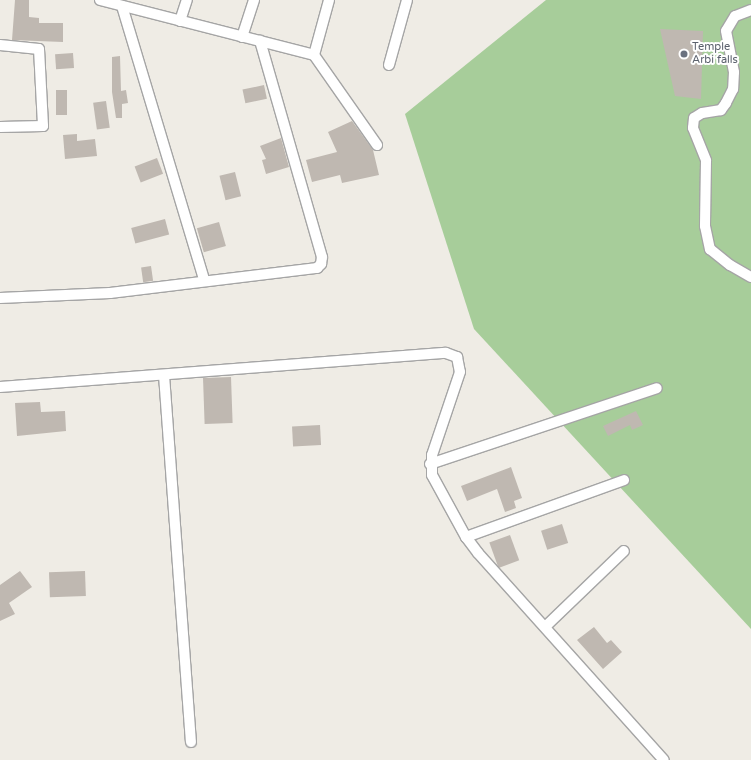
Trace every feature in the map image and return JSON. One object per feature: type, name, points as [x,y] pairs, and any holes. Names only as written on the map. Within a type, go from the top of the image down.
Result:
[{"type":"street","points":[[100,0],[314,55],[377,145]]},
{"type":"street","points":[[180,20],[187,0]]},
{"type":"street","points":[[242,37],[254,0]]},
{"type":"street","points":[[314,55],[329,0]]},
{"type":"street","points":[[389,65],[407,0]]},
{"type":"street","points":[[122,6],[204,280]]},
{"type":"street","points":[[751,10],[735,16],[726,31],[734,72],[733,89],[721,110],[702,113],[694,118],[693,128],[706,161],[705,226],[710,249],[730,265],[751,277]]},
{"type":"street","points":[[0,298],[110,293],[204,280],[317,268],[321,264],[322,258],[260,42]]},
{"type":"street","points":[[0,45],[38,49],[43,126],[0,127]]},
{"type":"street","points":[[0,387],[451,354],[457,357],[460,372],[430,464],[432,475],[466,537],[664,760]]},
{"type":"street","points":[[164,375],[191,742]]},
{"type":"street","points":[[430,464],[657,388]]},
{"type":"street","points":[[466,537],[624,480]]},
{"type":"street","points":[[546,626],[624,551]]},
{"type":"green space","points":[[546,0],[751,0],[751,629],[474,329],[405,114]]},
{"type":"building","points":[[15,0],[29,0],[29,17],[39,18],[39,23],[63,23],[63,42],[12,40]]},
{"type":"building","name":"Temple Arbi falls","points":[[660,29],[703,31],[701,99],[675,96]]},
{"type":"building","points":[[73,53],[74,68],[56,69],[55,54]]},
{"type":"building","points":[[120,56],[121,91],[126,90],[128,103],[122,104],[122,118],[116,118],[112,92],[112,57]]},
{"type":"building","points":[[264,85],[267,99],[245,103],[242,90]]},
{"type":"building","points":[[56,90],[67,90],[67,115],[56,115]]},
{"type":"building","points":[[106,101],[110,128],[97,130],[93,103]]},
{"type":"building","points":[[352,121],[373,150],[379,175],[342,183],[340,175],[312,182],[306,160],[337,152],[328,132]]},
{"type":"building","points":[[77,134],[77,141],[95,139],[97,156],[65,159],[63,135]]},
{"type":"building","points":[[281,138],[289,167],[266,174],[262,160],[266,159],[260,146]]},
{"type":"building","points":[[157,158],[163,174],[141,182],[135,167]]},
{"type":"building","points":[[235,172],[241,196],[226,200],[219,176]]},
{"type":"building","points":[[165,219],[169,234],[135,244],[131,228]]},
{"type":"building","points":[[219,222],[226,246],[204,252],[197,228]]},
{"type":"building","points":[[151,266],[153,281],[143,282],[141,267]]},
{"type":"building","points":[[231,377],[233,423],[205,424],[203,378]]},
{"type":"building","points":[[40,402],[41,412],[65,411],[66,431],[17,436],[15,403]]},
{"type":"building","points":[[636,411],[643,425],[632,430],[630,425],[608,436],[603,426]]},
{"type":"building","points":[[320,425],[321,445],[293,446],[292,426]]},
{"type":"building","points":[[511,467],[522,498],[514,501],[516,508],[505,512],[497,489],[467,501],[461,486]]},
{"type":"building","points":[[562,524],[568,543],[547,550],[541,531]]},
{"type":"building","points":[[510,535],[519,560],[499,568],[489,543]]},
{"type":"building","points":[[20,571],[32,587],[9,603],[15,614],[0,621],[0,585]]},
{"type":"building","points":[[85,571],[86,596],[50,597],[49,572]]},
{"type":"building","points":[[594,627],[607,643],[611,640],[622,652],[603,669],[577,640]]},
{"type":"place","name":"Temple Arbi falls","points":[[684,54]]}]
